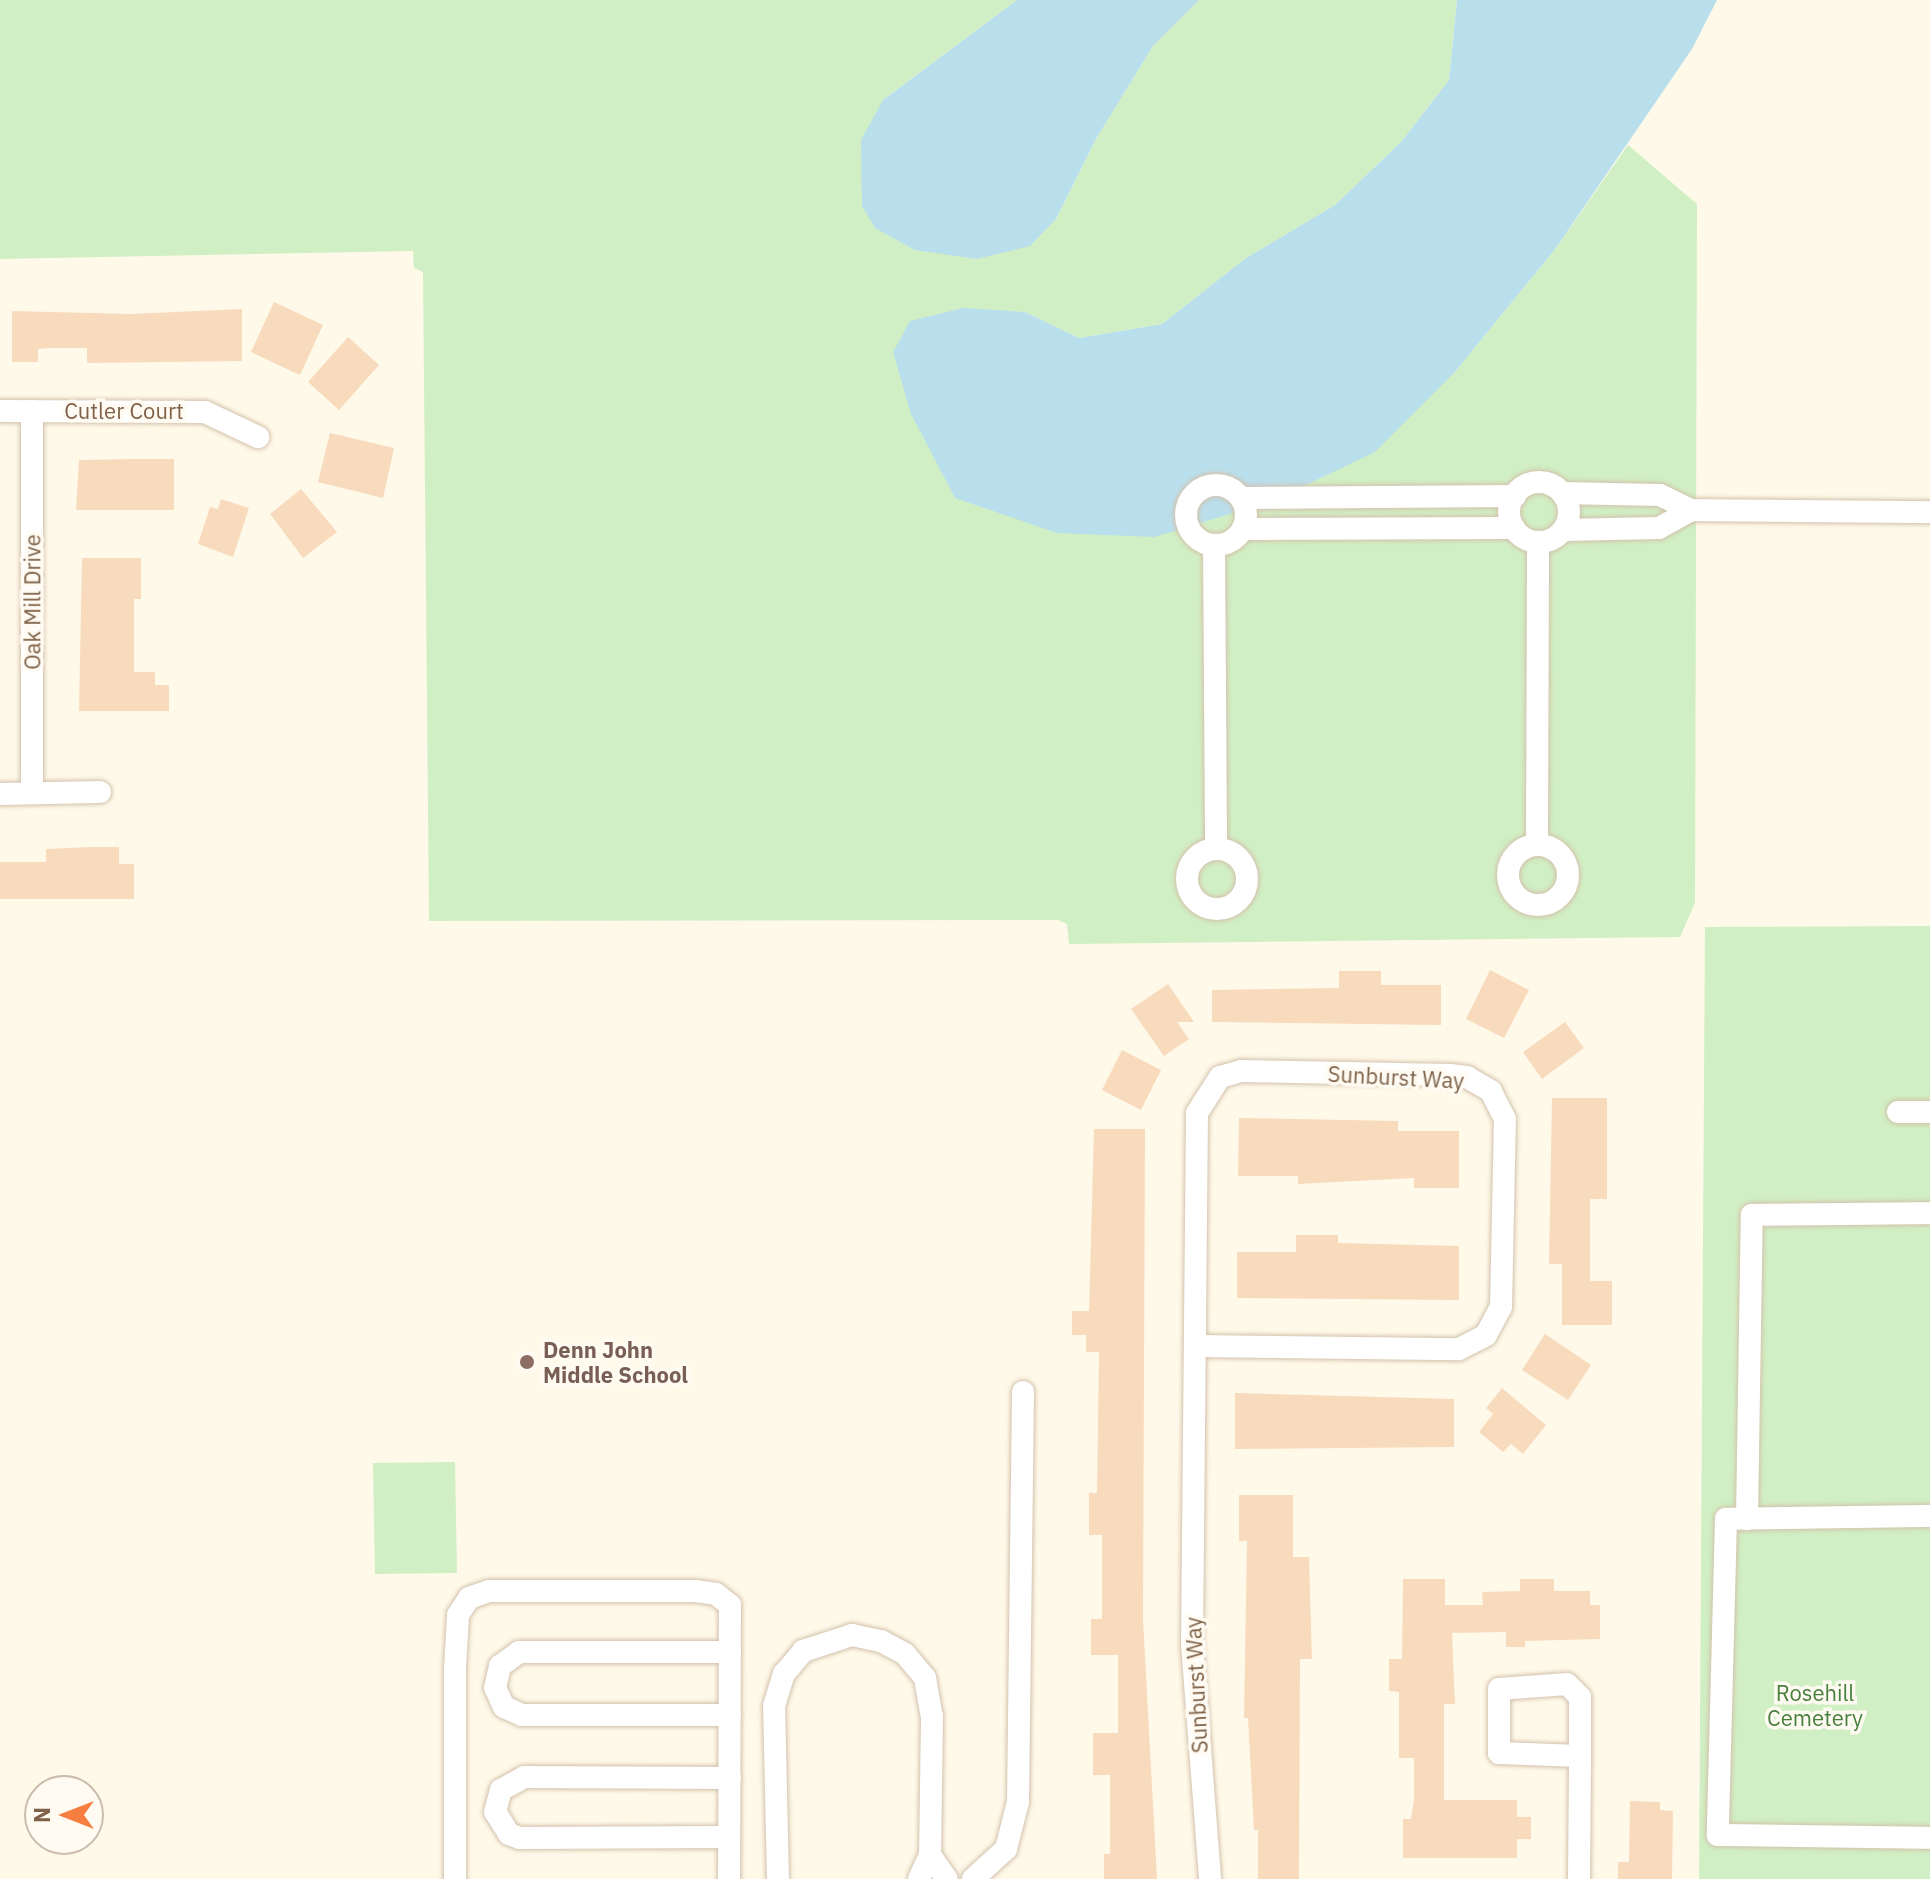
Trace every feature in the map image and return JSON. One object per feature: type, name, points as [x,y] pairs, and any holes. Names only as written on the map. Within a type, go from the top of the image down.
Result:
[{"type":"street","points":[[0,411],[32,411]]},
{"type":"street","name":"Cutler Court","points":[[32,411],[205,412],[258,437]]},
{"type":"street","name":"Oak Mill Drive","points":[[32,411],[32,793]]},
{"type":"street","points":[[1241,498],[1247,516],[1243,529],[1233,541],[1214,546],[1190,531],[1189,501],[1214,484],[1241,498],[1515,496],[1535,483],[1562,493],[1660,495],[1691,510],[1930,512]]},
{"type":"street","points":[[1562,493],[1569,511],[1564,530]]},
{"type":"street","points":[[1514,528],[1510,509],[1515,496]]},
{"type":"street","points":[[1538,542],[1564,530],[1659,528],[1691,510]]},
{"type":"street","points":[[1243,529],[1514,528],[1538,542]]},
{"type":"street","points":[[1537,845],[1538,542]]},
{"type":"street","points":[[1214,546],[1216,849]]},
{"type":"street","points":[[0,794],[100,792]]},
{"type":"street","name":"Sunburst Way","points":[[1195,1346],[1459,1349],[1486,1335],[1501,1307],[1505,1119],[1491,1091],[1467,1077],[1450,1075],[1241,1071],[1220,1077],[1202,1099],[1194,1131],[1192,1644],[1210,1879]]},
{"type":"street","points":[[1898,1112],[1930,1112]]},
{"type":"street","points":[[1747,1519],[1752,1215],[1930,1213]]},
{"type":"street","points":[[973,1879],[1006,1849],[1018,1802],[1023,1392]]},
{"type":"street","points":[[1930,1516],[1726,1519],[1718,1835],[1930,1838]]},
{"type":"street","points":[[455,1879],[458,1615],[469,1598],[489,1591],[716,1594],[730,1605],[729,1879]]},
{"type":"street","points":[[778,1879],[774,1706],[784,1674],[803,1651],[832,1638],[881,1641],[905,1654],[925,1678],[932,1716],[930,1855],[919,1879]]},
{"type":"street","points":[[730,1652],[519,1652],[500,1666],[495,1688],[504,1707],[522,1715],[730,1715]]},
{"type":"street","points":[[1579,1879],[1580,1756],[1576,1689],[1567,1684],[1499,1689],[1499,1753],[1580,1756]]},
{"type":"street","points":[[729,1837],[520,1838],[509,1834],[495,1812],[501,1790],[524,1777],[730,1778]]},
{"type":"street","points":[[930,1855],[947,1879]]},
{"type":"green space","points":[[0,0],[1017,0],[883,100],[1056,219],[1096,139],[1153,46],[1199,0],[1457,0],[1449,80],[1401,142],[1335,205],[1246,258],[1162,324],[1079,338],[1025,312],[893,352],[1455,372],[1556,248],[1628,145],[1697,204],[1695,903],[1680,937],[1069,944],[1067,924],[1058,920],[429,921],[423,272],[414,268],[413,251],[0,259]]},
{"type":"green space","name":"Rosehill Cemetery","points":[[1930,926],[1930,1879],[1699,1879],[1705,927]]},
{"type":"green space","points":[[455,1462],[457,1573],[375,1574],[373,1463]]},
{"type":"water","points":[[1017,0],[1199,0],[1153,46],[1096,139],[1056,219],[1030,246],[977,259],[915,250],[875,228],[862,206],[861,140],[883,100]]},
{"type":"water","points":[[1457,0],[1717,0],[1692,49],[1556,248],[1455,372],[1375,452],[1273,501],[1154,537],[1057,533],[955,498],[911,414],[893,352],[910,321],[963,308],[1025,312],[1079,338],[1162,324],[1246,258],[1335,205],[1401,142],[1449,80]]},
{"type":"building","points":[[274,302],[323,325],[300,375],[251,352]]},
{"type":"building","points":[[242,309],[242,361],[87,363],[87,348],[51,348],[38,349],[38,362],[12,362],[12,311],[131,314]]},
{"type":"building","points":[[348,337],[379,365],[339,410],[308,382]]},
{"type":"building","points":[[330,433],[394,448],[383,498],[318,482]]},
{"type":"building","points":[[174,459],[174,510],[76,510],[79,460]]},
{"type":"building","points":[[301,489],[337,532],[303,558],[270,514]]},
{"type":"building","points":[[221,499],[249,508],[233,557],[198,544],[210,507],[218,509]]},
{"type":"building","points":[[82,558],[141,558],[141,599],[134,599],[134,672],[155,672],[155,685],[169,685],[169,711],[79,711]]},
{"type":"building","points":[[119,847],[119,864],[134,864],[134,899],[0,899],[0,862],[46,862],[46,849]]},
{"type":"building","points":[[1490,970],[1529,990],[1504,1038],[1466,1019]]},
{"type":"building","points":[[1339,971],[1381,971],[1381,985],[1441,985],[1441,1025],[1212,1022],[1212,990],[1339,988]]},
{"type":"building","points":[[1168,984],[1194,1022],[1177,1022],[1189,1039],[1164,1056],[1131,1009]]},
{"type":"building","points":[[1565,1022],[1584,1048],[1542,1079],[1523,1052]]},
{"type":"building","points":[[1122,1050],[1161,1070],[1141,1110],[1102,1090]]},
{"type":"building","points":[[1552,1098],[1607,1098],[1607,1199],[1590,1199],[1590,1281],[1612,1281],[1612,1325],[1562,1325],[1562,1264],[1549,1264]]},
{"type":"building","points":[[1239,1118],[1398,1121],[1398,1131],[1459,1131],[1459,1188],[1414,1188],[1414,1178],[1298,1184],[1298,1176],[1238,1176]]},
{"type":"building","points":[[1094,1129],[1145,1129],[1143,1619],[1157,1879],[1104,1879],[1104,1854],[1110,1854],[1110,1775],[1093,1775],[1093,1733],[1118,1733],[1118,1655],[1091,1655],[1091,1619],[1102,1619],[1102,1535],[1089,1535],[1089,1493],[1097,1493],[1099,1352],[1086,1352],[1086,1335],[1072,1335],[1072,1311],[1089,1311]]},
{"type":"building","points":[[1296,1235],[1338,1235],[1338,1243],[1459,1246],[1459,1300],[1237,1298],[1237,1252],[1296,1252]]},
{"type":"building","points":[[1545,1334],[1591,1365],[1568,1400],[1522,1370]]},
{"type":"building","points":[[1502,1388],[1546,1425],[1523,1454],[1511,1444],[1503,1452],[1479,1432],[1493,1414],[1486,1408]]},
{"type":"building","points":[[1235,1393],[1454,1399],[1454,1447],[1235,1449]]},
{"type":"building","points":[[1239,1495],[1293,1495],[1293,1557],[1309,1557],[1312,1659],[1300,1659],[1299,1879],[1258,1879],[1258,1830],[1254,1830],[1248,1718],[1244,1718],[1247,1541],[1239,1541]]},
{"type":"building","points":[[1403,1579],[1445,1579],[1445,1605],[1483,1605],[1482,1592],[1520,1591],[1520,1579],[1554,1579],[1554,1591],[1590,1591],[1590,1605],[1600,1605],[1600,1639],[1525,1641],[1525,1647],[1506,1647],[1506,1632],[1452,1633],[1455,1704],[1444,1704],[1444,1800],[1517,1800],[1517,1817],[1531,1817],[1531,1839],[1517,1839],[1517,1858],[1403,1858],[1403,1819],[1411,1819],[1414,1800],[1414,1758],[1399,1758],[1399,1692],[1389,1691],[1389,1659],[1402,1659]]},
{"type":"building","points":[[1630,1801],[1660,1802],[1660,1810],[1673,1811],[1672,1879],[1618,1879],[1618,1862],[1629,1862]]},
{"type":"place","name":"Denn John Middle School","points":[[527,1362]]}]
